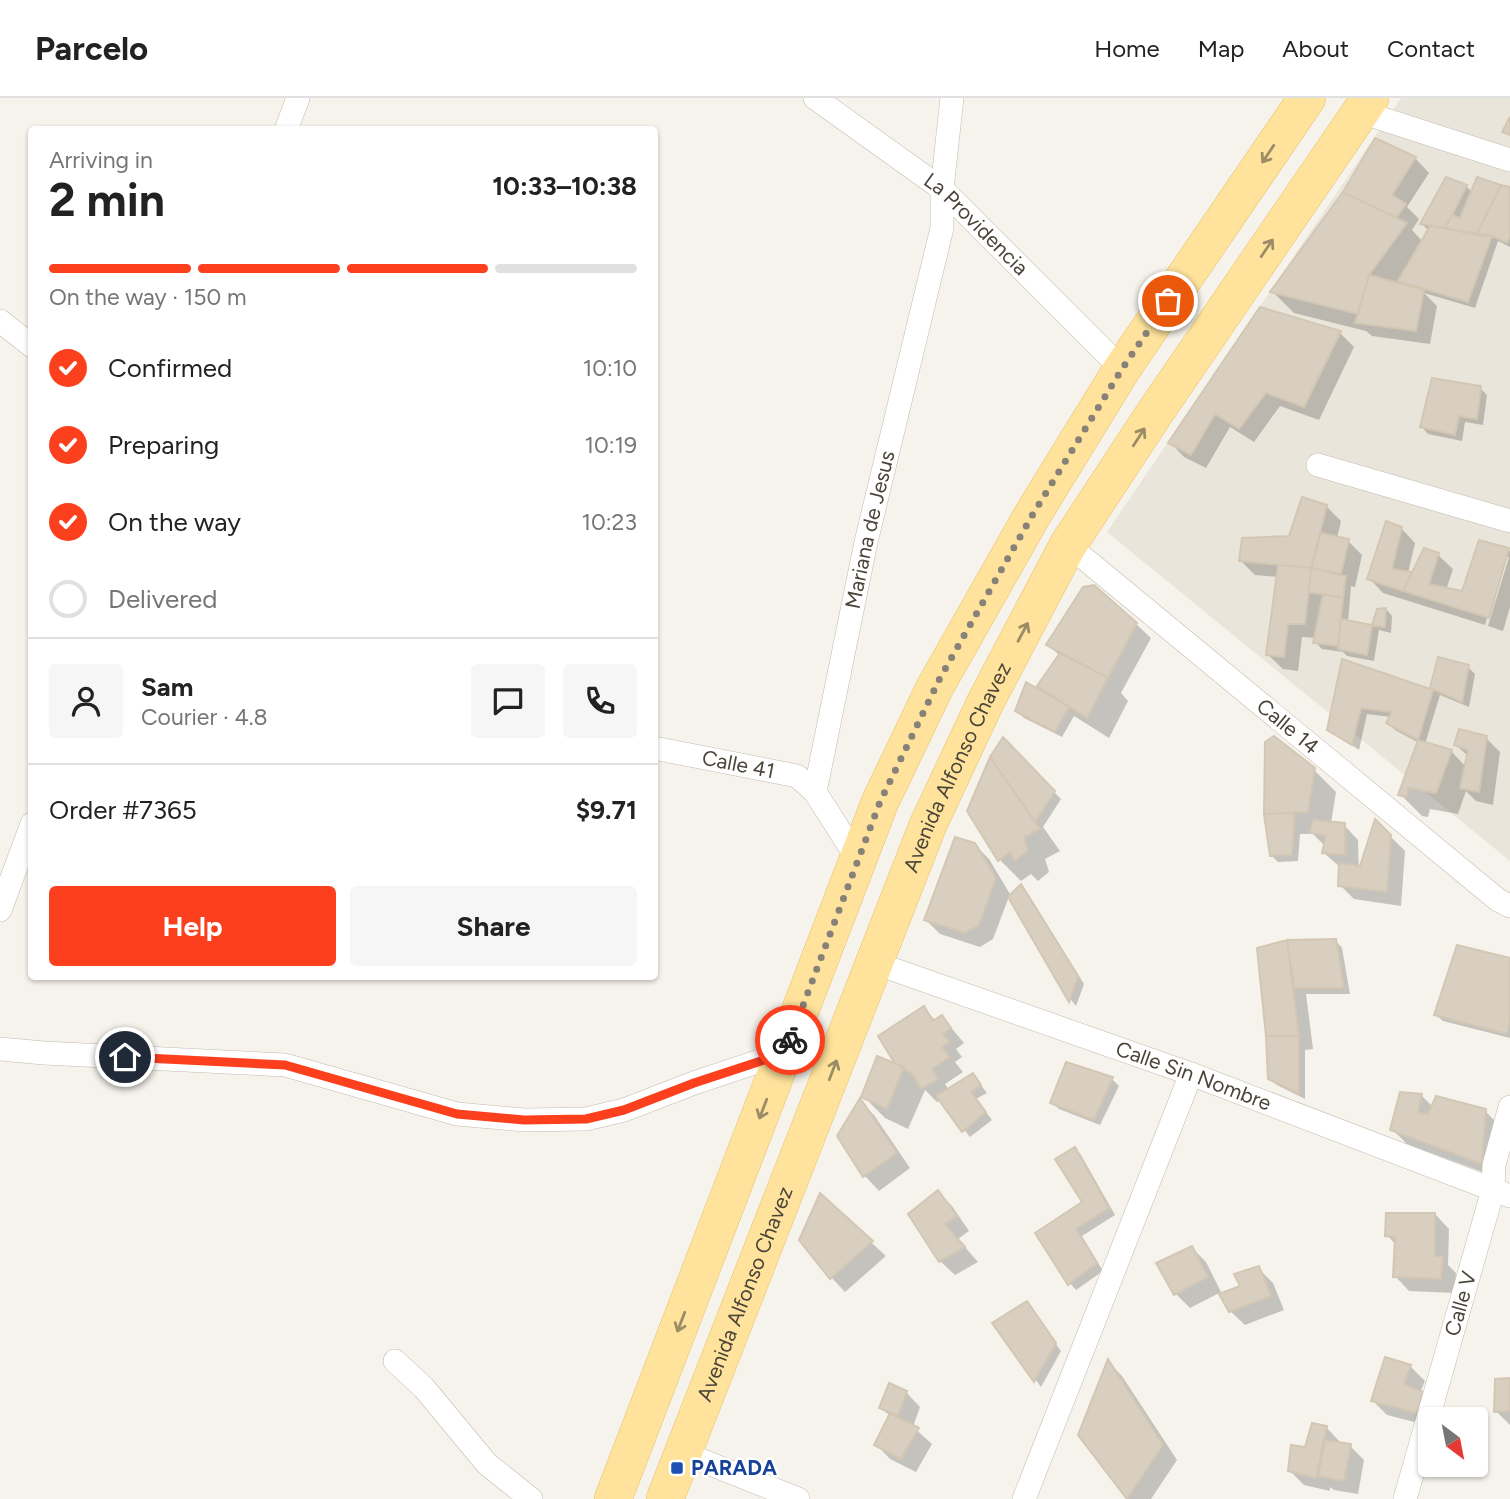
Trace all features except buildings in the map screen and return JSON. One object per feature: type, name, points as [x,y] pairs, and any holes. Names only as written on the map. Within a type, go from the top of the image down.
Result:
[{"type":"main road","points":[[613,1499],[880,802],[940,678],[1033,514],[1122,369],[1307,98]]},
{"type":"main road","name":"Avenida Alfonso Chavez","points":[[665,1499],[928,825],[986,701],[1068,545],[1365,105]]},
{"type":"street","name":"La Providencia","points":[[815,98],[942,189],[1122,369]]},
{"type":"street","name":"Mariana de Jesus","points":[[815,792],[866,542],[942,228],[942,189],[952,98]]},
{"type":"street","points":[[287,126],[295,99]]},
{"type":"street","points":[[1365,105],[1510,160]]},
{"type":"street","points":[[0,321],[28,343]]},
{"type":"street","points":[[1318,465],[1510,521]]},
{"type":"street","name":"Calle 14","points":[[1068,545],[1487,891],[1510,906]]},
{"type":"street","name":"Calle 41","points":[[658,749],[797,776],[815,792]]},
{"type":"street","points":[[815,792],[859,860]]},
{"type":"street","points":[[0,910],[28,835]]},
{"type":"street","name":"Calle Sin Nombre","points":[[874,963],[1191,1074],[1502,1193]]},
{"type":"street","points":[[0,1049],[285,1065],[457,1114],[524,1120],[586,1119],[624,1110],[785,1053]]},
{"type":"street","points":[[1024,1499],[1191,1074]]},
{"type":"street","name":"Calle V","points":[[1405,1499],[1502,1193],[1494,1165],[1510,1107]]},
{"type":"street","points":[[395,1361],[424,1388],[487,1464],[531,1499]]},
{"type":"street","points":[[683,1453],[798,1499]]},
{"type":"shaded area","points":[[1401,98],[1510,98],[1510,861],[1107,532]]},
{"type":"way so far","points":[[790,1040],[880,802],[940,678],[1033,514],[1122,369],[1168,301]]},
{"type":"place","name":"PARADA","points":[[677,1468]]},
{"type":"route","points":[[125,1057],[285,1065],[457,1114],[524,1120],[586,1119],[624,1110],[785,1053],[790,1040]]}]
